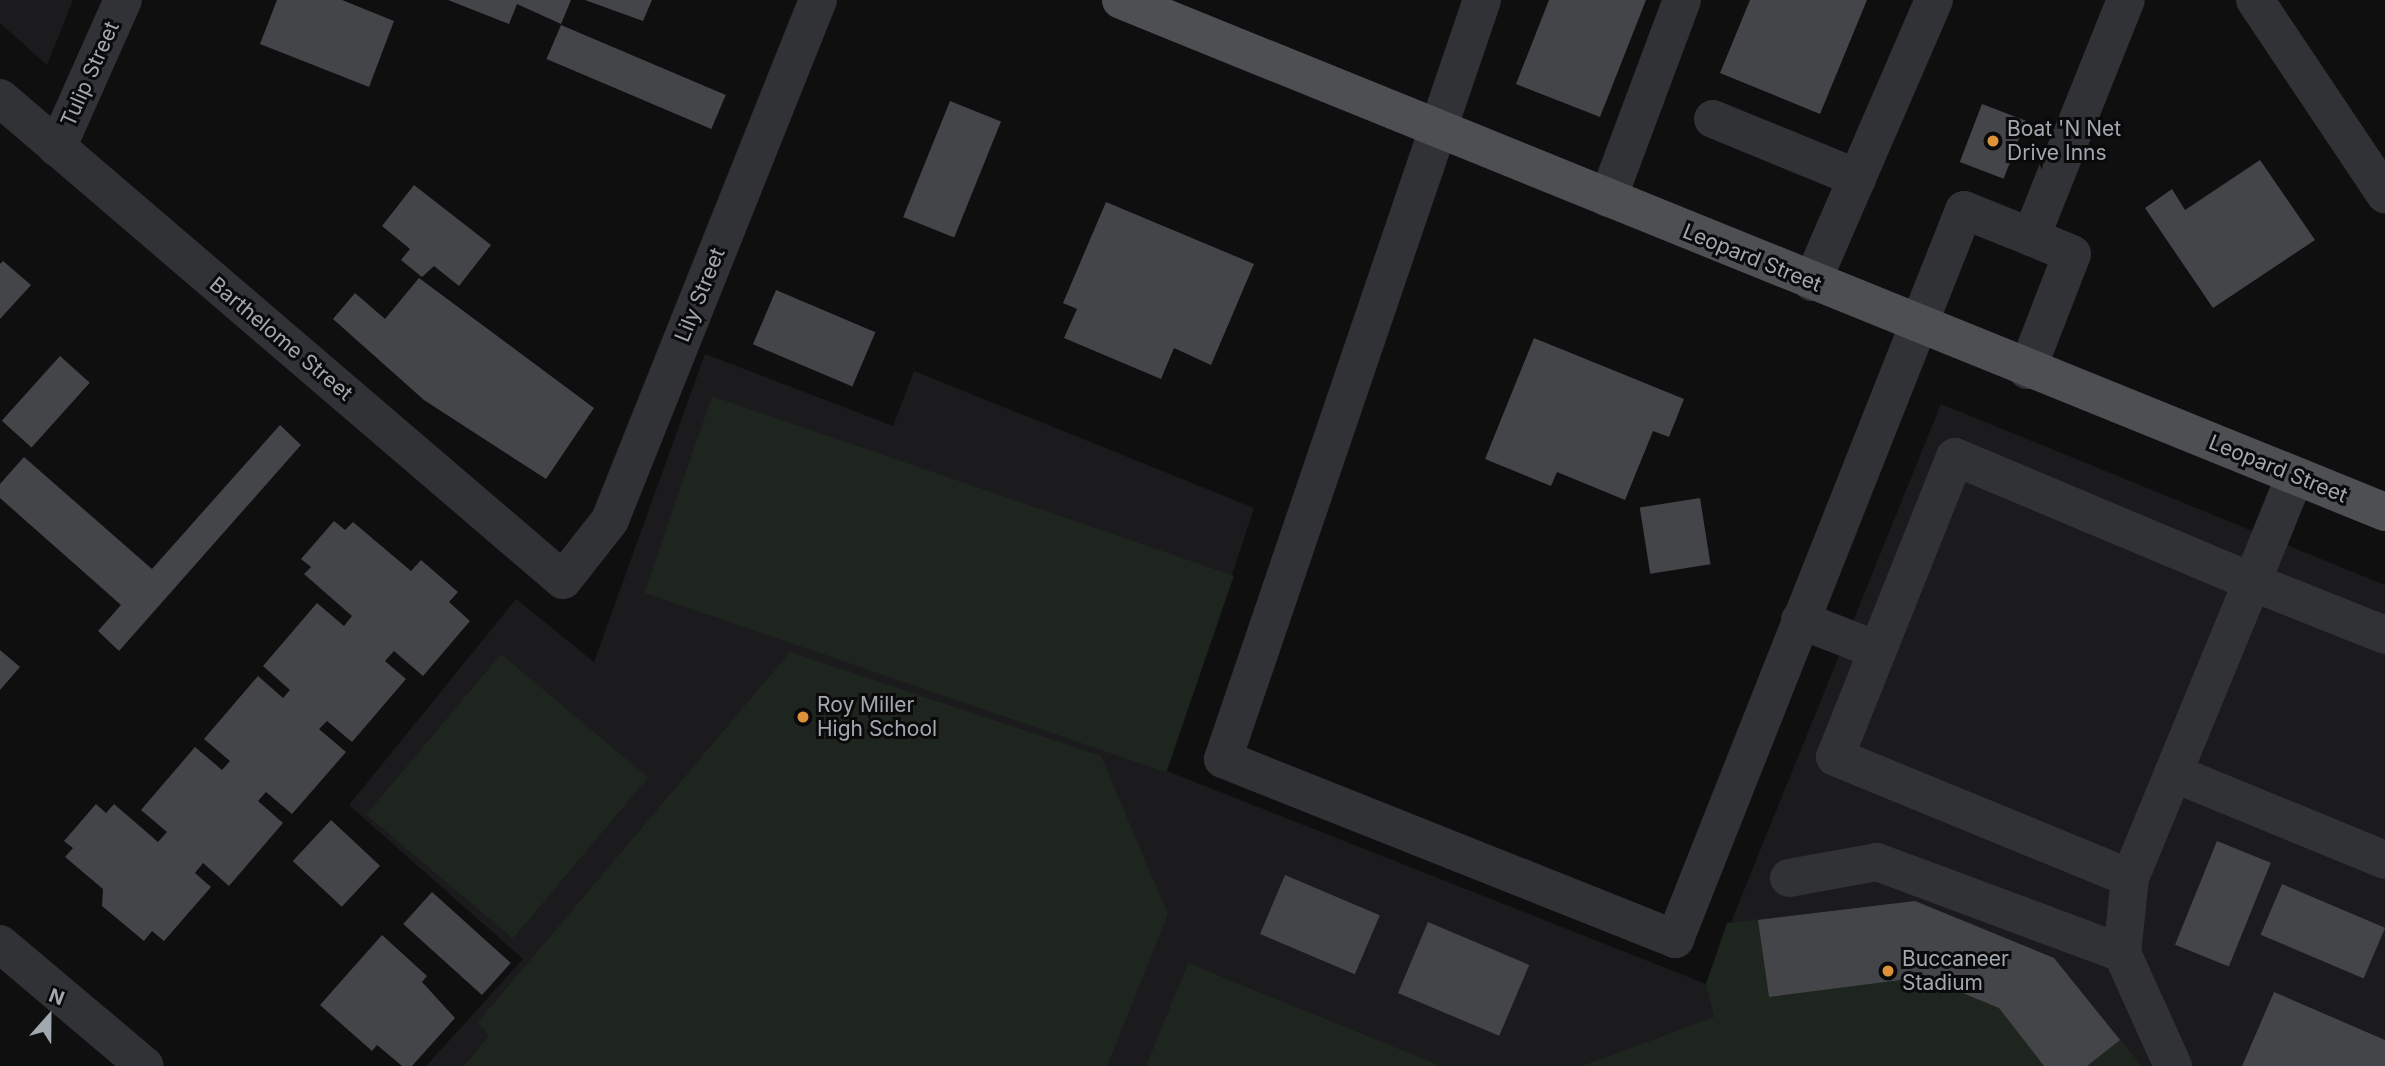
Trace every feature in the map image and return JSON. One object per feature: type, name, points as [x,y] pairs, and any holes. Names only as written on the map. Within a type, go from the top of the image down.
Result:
[{"type":"main road","name":"Leopard Street","points":[[1121,0],[2027,370],[2385,512]]},
{"type":"street","name":"Tulip Street","points":[[57,148],[123,0]]},
{"type":"street","name":"Lily Street","points":[[563,580],[610,520],[818,0]]},
{"type":"street","points":[[1482,0],[1436,127],[1223,759],[1675,939],[1916,325],[1964,210],[2072,254],[2027,370]]},
{"type":"street","points":[[1608,198],[1682,0]]},
{"type":"street","points":[[1812,282],[1934,0]]},
{"type":"street","points":[[2031,237],[2126,0]]},
{"type":"street","points":[[2255,0],[2385,194]]},
{"type":"street","points":[[2262,0],[2385,146]]},
{"type":"street","name":"Barthelome Street","points":[[0,98],[563,580]]},
{"type":"street","points":[[1713,119],[1857,178]]},
{"type":"street","points":[[2130,878],[1835,757],[1955,457],[2385,635]]},
{"type":"street","points":[[2173,1066],[2123,953],[2130,878],[2295,476]]},
{"type":"street","points":[[1800,620],[1877,650]]},
{"type":"street","points":[[2173,773],[2385,860]]},
{"type":"street","points":[[1789,878],[1877,862],[2123,953]]},
{"type":"street","points":[[0,944],[145,1066]]},
{"type":"shaded area","points":[[0,0],[73,0],[47,65],[0,23]]},
{"type":"shaded area","name":"Roy Miller High School","points":[[705,354],[893,426],[914,371],[1254,508],[1167,771],[1706,984],[1941,404],[2385,585],[2385,1066],[426,1066],[523,959],[349,805],[516,599],[594,662]]},
{"type":"shaded area","points":[[712,396],[1234,576],[1166,772],[644,593]]},
{"type":"shaded area","points":[[790,652],[1101,756],[1168,914],[1107,1066],[464,1066],[489,1036],[478,1022]]},
{"type":"shaded area","points":[[501,654],[648,777],[513,938],[366,815]]},
{"type":"shaded area","name":"Buccaneer Stadium","points":[[1915,901],[2054,958],[2142,1066],[1582,1066],[1714,1017],[1706,984],[1727,923]]},
{"type":"shaded area","points":[[1188,963],[1441,1066],[1146,1066]]},
{"type":"building","points":[[277,0],[342,0],[394,21],[369,87],[260,44]]},
{"type":"building","points":[[448,0],[571,0],[561,24],[517,4],[509,24]]},
{"type":"building","points":[[585,0],[652,0],[643,21]]},
{"type":"building","points":[[1549,0],[1646,0],[1600,117],[1516,84]]},
{"type":"building","points":[[1750,0],[1867,0],[1820,114],[1720,73]]},
{"type":"building","points":[[561,25],[726,95],[711,129],[547,59]]},
{"type":"building","points":[[950,101],[1001,122],[954,238],[903,217]]},
{"type":"building","name":"Boat 'N Net Drive Inns","points":[[1982,104],[2026,121],[2004,179],[1960,162]]},
{"type":"building","points":[[2260,160],[2315,240],[2213,308],[2145,208],[2172,189],[2185,210]]},
{"type":"building","points":[[414,185],[491,245],[459,286],[434,266],[422,277],[401,260],[410,249],[382,226]]},
{"type":"building","points":[[1106,202],[1254,264],[1211,365],[1174,348],[1161,379],[1064,338],[1077,309],[1063,303]]},
{"type":"building","points":[[3,261],[31,285],[0,319],[0,264]]},
{"type":"building","points":[[419,278],[594,408],[546,479],[424,400],[333,319],[355,293],[385,319]]},
{"type":"building","points":[[776,290],[875,332],[852,387],[753,344]]},
{"type":"building","points":[[1534,338],[1684,399],[1669,437],[1653,431],[1625,500],[1557,472],[1551,486],[1485,459]]},
{"type":"building","points":[[60,356],[90,383],[32,447],[2,421]]},
{"type":"building","points":[[280,425],[301,445],[119,651],[98,631],[121,605],[0,498],[0,484],[24,457],[152,569]]},
{"type":"building","points":[[1700,498],[1710,564],[1650,574],[1640,508]]},
{"type":"building","points":[[334,521],[345,530],[353,522],[411,571],[421,560],[458,592],[449,602],[470,621],[423,676],[394,651],[385,661],[406,679],[352,742],[327,721],[319,729],[346,752],[292,814],[266,792],[258,801],[283,823],[229,886],[203,863],[195,873],[211,887],[164,941],[152,931],[144,941],[102,906],[103,889],[65,857],[73,848],[64,841],[96,804],[106,813],[114,804],[158,842],[167,832],[141,810],[195,747],[222,770],[230,761],[204,739],[258,676],[283,698],[290,690],[263,666],[317,603],[344,626],[352,616],[304,574],[311,567],[301,559]]},
{"type":"building","points":[[0,650],[20,667],[0,690]]},
{"type":"building","points":[[331,820],[380,866],[342,907],[293,861]]},
{"type":"building","points":[[2217,841],[2271,863],[2229,967],[2175,945]]},
{"type":"building","points":[[1285,875],[1380,915],[1355,974],[1260,934]]},
{"type":"building","points":[[2282,884],[2385,928],[2364,978],[2261,935]]},
{"type":"building","points":[[432,892],[511,963],[482,995],[403,924]]},
{"type":"building","points":[[1915,901],[2054,958],[2120,1040],[2087,1066],[2044,1066],[1999,1008],[1924,977],[1769,997],[1758,920]]},
{"type":"building","points":[[1428,922],[1529,965],[1499,1036],[1398,993]]},
{"type":"building","points":[[382,935],[427,976],[422,982],[455,1018],[412,1066],[402,1066],[377,1045],[372,1051],[320,1005]]},
{"type":"building","points":[[2274,992],[2385,1040],[2385,1066],[2242,1066]]},
{"type":"place","name":"Boat 'N Net Drive Inns","points":[[1993,141]]},
{"type":"place","name":"Roy Miller High School","points":[[803,717]]},
{"type":"place","name":"Buccaneer Stadium","points":[[1888,971]]}]
